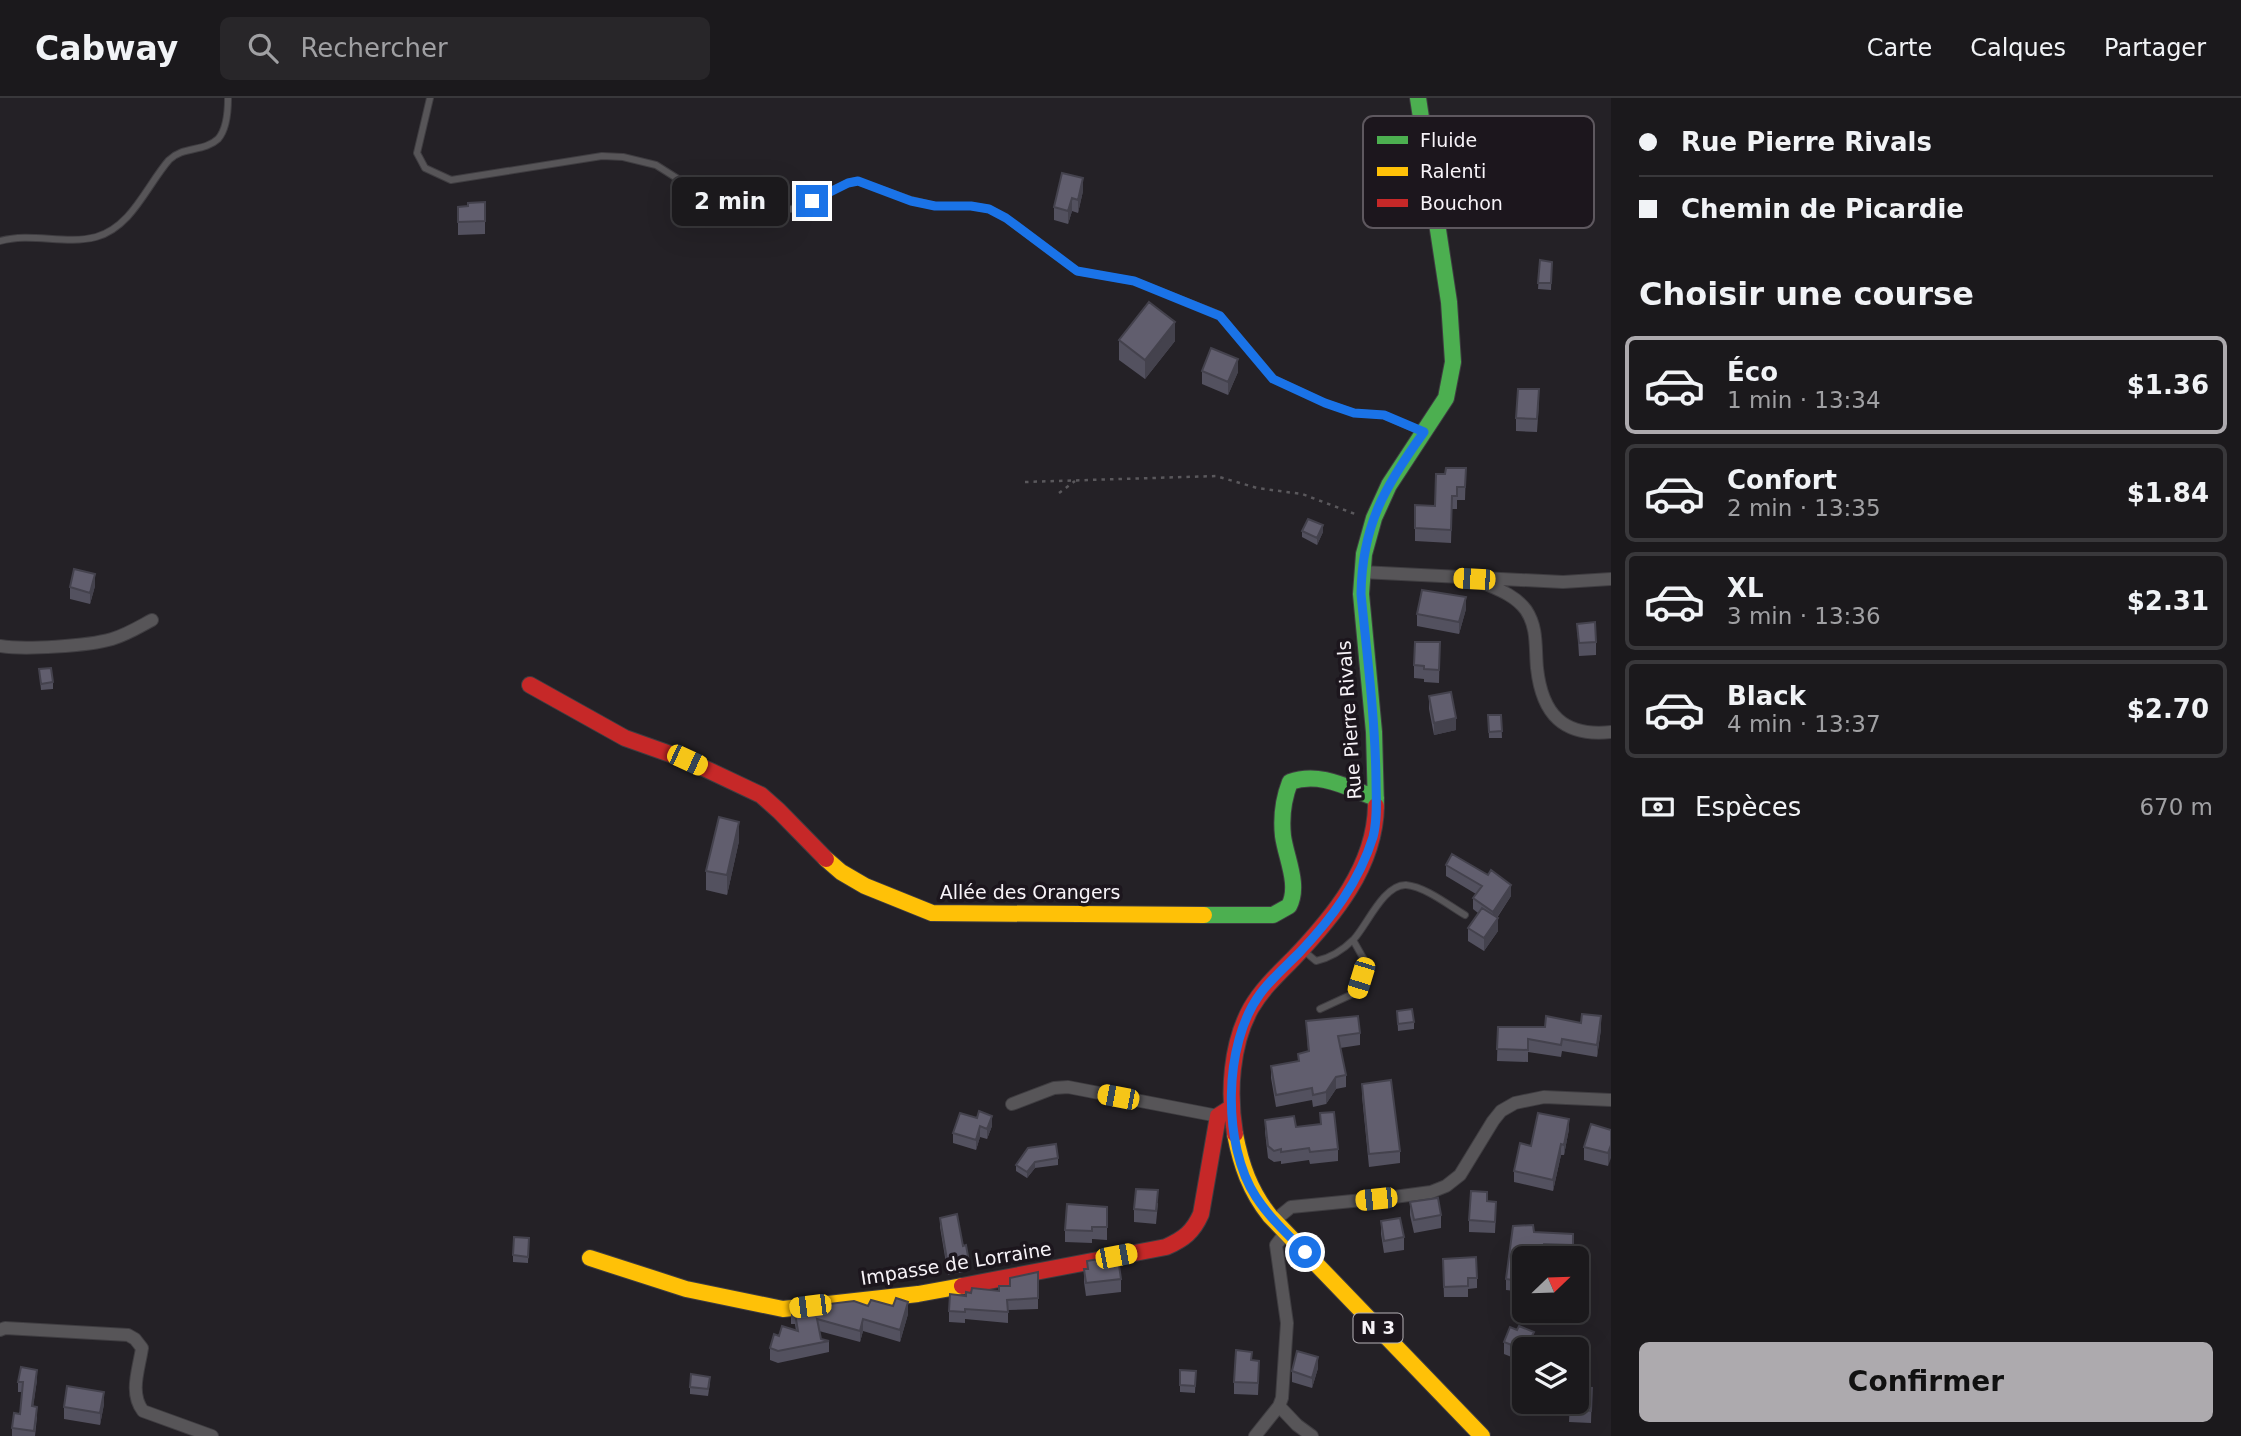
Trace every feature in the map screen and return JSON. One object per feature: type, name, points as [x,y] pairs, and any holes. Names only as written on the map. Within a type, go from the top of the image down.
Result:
[{"type":"street","name":"Rue Pierre Rivals","points":[[1418,98],[1421,116]]},
{"type":"street","name":"Rue Pierre Rivals","points":[[1437,228],[1451,326],[1452,367],[1445,398],[1385,491],[1372,520],[1361,572],[1376,757],[1374,833],[1350,890],[1334,913],[1260,995],[1248,1014],[1236,1055],[1225,1112],[1238,1158],[1255,1196],[1482,1436]]},
{"type":"street","points":[[1361,572],[1563,582],[1611,579]]},
{"type":"street","points":[[1474,579],[1509,594],[1527,612],[1536,638],[1541,691],[1553,715],[1575,731],[1587,734],[1611,732]]},
{"type":"street","points":[[0,646],[16,648],[99,642],[125,635],[152,620]]},
{"type":"street","name":"Allée des Orangers","points":[[530,685],[625,738],[687,760],[761,795],[834,866],[884,895],[932,913],[1273,915],[1289,908],[1293,899],[1294,888],[1282,821],[1283,795],[1290,782],[1305,776],[1376,798]]},
{"type":"street","points":[[1012,1104],[1054,1088],[1069,1087],[1225,1112]]},
{"type":"street","points":[[1255,1436],[1279,1406],[1282,1398],[1287,1323],[1276,1245],[1281,1226],[1291,1207],[1419,1194],[1446,1186],[1460,1175],[1501,1111],[1515,1103],[1544,1097],[1611,1100]]},
{"type":"street","name":"Impasse de Lorraine","points":[[590,1258],[686,1289],[783,1309],[918,1294],[1166,1247],[1182,1240],[1197,1226],[1204,1207],[1209,1156],[1225,1112]]},
{"type":"street","points":[[0,1330],[5,1328],[128,1335],[142,1348],[136,1402],[144,1411],[212,1436]]},
{"type":"street","points":[[1279,1406],[1312,1436]]},
{"type":"lane","points":[[0,242],[13,238],[85,238],[107,233],[131,211],[176,154],[211,144],[218,138],[223,131],[228,98]]},
{"type":"lane","points":[[430,98],[417,153],[425,168],[451,180],[602,156],[623,157],[656,165],[705,196],[748,206],[792,209],[858,181],[911,201],[935,206],[989,209],[1006,218],[1077,271],[1134,281],[1220,316],[1273,379],[1325,403],[1354,413],[1384,415],[1424,432]]},
{"type":"lane","points":[[1302,949],[1316,961],[1327,959],[1353,940],[1388,892],[1396,886],[1418,888],[1465,915]]},
{"type":"lane","points":[[1320,1009],[1357,992],[1366,964],[1353,940]]},
{"type":"path","points":[[1025,482],[1216,476],[1257,488],[1302,494],[1372,520]]},
{"type":"path","points":[[1059,493],[1075,481]]},
{"type":"building","points":[[1062,173],[1083,178],[1078,200],[1072,198],[1068,211],[1054,207]]},
{"type":"building","points":[[485,202],[485,221],[458,222],[458,207],[468,206],[468,203]]},
{"type":"building","points":[[1540,260],[1552,262],[1551,283],[1538,283]]},
{"type":"building","points":[[1149,302],[1175,322],[1145,360],[1119,340]]},
{"type":"building","points":[[1211,348],[1238,359],[1228,382],[1202,371]]},
{"type":"building","points":[[1518,389],[1539,389],[1537,419],[1516,418]]},
{"type":"building","points":[[1446,468],[1466,468],[1465,487],[1457,487],[1457,496],[1452,496],[1451,530],[1415,528],[1415,505],[1435,506],[1436,474],[1445,474]]},
{"type":"building","points":[[1308,519],[1323,525],[1317,538],[1302,531]]},
{"type":"building","points":[[74,569],[95,574],[90,593],[70,587]]},
{"type":"building","points":[[1422,590],[1466,597],[1459,622],[1417,614]]},
{"type":"building","points":[[1595,622],[1596,642],[1579,643],[1577,624]]},
{"type":"building","points":[[1415,642],[1440,642],[1439,670],[1414,665]]},
{"type":"building","points":[[51,668],[53,682],[41,684],[39,669]]},
{"type":"building","points":[[1451,692],[1456,718],[1434,723],[1429,696]]},
{"type":"building","points":[[1488,715],[1501,715],[1502,731],[1489,732]]},
{"type":"building","points":[[719,817],[739,822],[727,875],[706,871]]},
{"type":"building","points":[[1452,854],[1488,875],[1491,870],[1511,885],[1493,912],[1473,898],[1482,886],[1446,865]]},
{"type":"building","points":[[1482,908],[1498,918],[1484,938],[1468,928]]},
{"type":"building","points":[[1412,1009],[1414,1022],[1398,1024],[1397,1011]]},
{"type":"building","points":[[1582,1014],[1601,1016],[1597,1045],[1562,1039],[1561,1045],[1528,1039],[1528,1050],[1497,1049],[1498,1027],[1545,1027],[1546,1016],[1581,1023]]},
{"type":"building","points":[[1358,1016],[1360,1033],[1338,1036],[1346,1075],[1336,1077],[1326,1092],[1313,1095],[1312,1088],[1276,1095],[1271,1066],[1299,1061],[1298,1054],[1309,1051],[1306,1021]]},
{"type":"building","points":[[1391,1080],[1400,1151],[1369,1154],[1362,1084]]},
{"type":"building","points":[[979,1111],[992,1116],[987,1129],[980,1126],[976,1140],[953,1133],[960,1113],[977,1118]]},
{"type":"building","points":[[1334,1112],[1338,1149],[1310,1152],[1309,1148],[1281,1152],[1281,1149],[1274,1151],[1268,1146],[1265,1120],[1294,1116],[1296,1127],[1321,1124],[1320,1113]]},
{"type":"building","points":[[1538,1113],[1569,1119],[1553,1180],[1514,1171],[1520,1143],[1531,1146]]},
{"type":"building","points":[[1591,1124],[1611,1130],[1608,1153],[1584,1147]]},
{"type":"building","points":[[1056,1144],[1058,1158],[1035,1162],[1027,1172],[1016,1165],[1028,1148]]},
{"type":"building","points":[[1136,1189],[1158,1190],[1156,1211],[1134,1209]]},
{"type":"building","points":[[1471,1191],[1487,1192],[1487,1201],[1496,1202],[1495,1222],[1469,1220]]},
{"type":"building","points":[[1438,1198],[1441,1215],[1414,1220],[1410,1202]]},
{"type":"building","points":[[1067,1204],[1107,1207],[1107,1227],[1092,1227],[1092,1231],[1065,1230]]},
{"type":"building","points":[[957,1214],[969,1262],[948,1266],[940,1218]]},
{"type":"building","points":[[1400,1218],[1404,1237],[1384,1241],[1381,1221]]},
{"type":"building","points":[[1533,1225],[1534,1232],[1573,1234],[1573,1245],[1512,1246],[1512,1280],[1506,1279],[1513,1226]]},
{"type":"building","points":[[514,1237],[529,1238],[528,1257],[513,1255]]},
{"type":"building","points":[[1110,1257],[1111,1266],[1119,1265],[1121,1279],[1086,1283],[1084,1269],[1088,1269],[1087,1261]]},
{"type":"building","points":[[1476,1257],[1477,1278],[1468,1278],[1468,1286],[1444,1287],[1443,1259]]},
{"type":"building","points":[[1038,1272],[1038,1298],[1007,1300],[1008,1312],[965,1309],[965,1312],[949,1311],[950,1294],[966,1296],[966,1292],[971,1293],[972,1288],[999,1291],[999,1286],[1010,1286],[1010,1278]]},
{"type":"building","points":[[896,1298],[908,1302],[900,1330],[863,1319],[860,1331],[817,1319],[821,1339],[829,1341],[778,1351],[770,1348],[774,1334],[779,1336],[782,1326],[798,1331],[795,1313],[791,1312],[813,1308],[812,1306],[854,1301],[868,1306],[871,1300],[893,1306]]},
{"type":"building","points":[[1519,1326],[1534,1332],[1532,1336],[1534,1337],[1512,1337],[1512,1345],[1504,1342],[1510,1327],[1517,1330]]},
{"type":"building","points":[[1236,1350],[1252,1352],[1251,1360],[1259,1361],[1258,1383],[1234,1382]]},
{"type":"building","points":[[1297,1351],[1318,1357],[1312,1378],[1292,1371]]},
{"type":"building","points":[[21,1367],[37,1370],[32,1406],[37,1407],[34,1431],[12,1428],[14,1413],[20,1414],[23,1382],[18,1382]]},
{"type":"building","points":[[1180,1370],[1196,1371],[1195,1386],[1180,1385]]},
{"type":"building","points":[[691,1374],[710,1377],[708,1389],[690,1387]]},
{"type":"building","points":[[67,1386],[104,1392],[100,1413],[64,1407]]},
{"type":"building","points":[[1589,1388],[1592,1388],[1589,1411]]},
{"type":"traffic: fast","points":[[1418,98],[1421,116]]},
{"type":"traffic: fast","points":[[1376,806],[1374,732],[1361,594],[1364,554],[1374,518],[1389,485],[1446,398],[1453,362],[1449,302],[1438,228]]},
{"type":"traffic: fast","points":[[1204,915],[1273,915],[1289,906],[1293,880],[1282,822],[1290,782],[1312,778],[1323,780],[1376,798]]},
{"type":"traffic: slow","points":[[826,859],[841,872],[865,886],[932,913],[1204,915]]},
{"type":"traffic: slow","points":[[1235,1134],[1247,1177],[1270,1216],[1482,1436]]},
{"type":"traffic: slow","points":[[590,1258],[686,1289],[783,1309],[918,1294],[962,1286]]},
{"type":"traffic: jam","points":[[530,685],[625,738],[687,760],[761,795],[826,859]]},
{"type":"traffic: jam","points":[[1235,1134],[1233,1069],[1244,1022],[1260,994],[1323,926],[1349,890],[1368,850],[1376,806]]},
{"type":"traffic: jam","points":[[962,1286],[1166,1247],[1183,1238],[1195,1226],[1201,1214],[1218,1116],[1232,1107]]},
{"type":"route","points":[[812,201],[848,183],[858,181],[911,201],[935,206],[989,209],[1006,218],[1077,271],[1134,281],[1220,316],[1273,379],[1325,403],[1354,413],[1384,415],[1424,432],[1385,491],[1372,520],[1361,572],[1376,757],[1377,809],[1374,833],[1364,863],[1334,913],[1260,995],[1248,1014],[1236,1055],[1232,1107],[1238,1158],[1255,1196],[1305,1252]]}]
